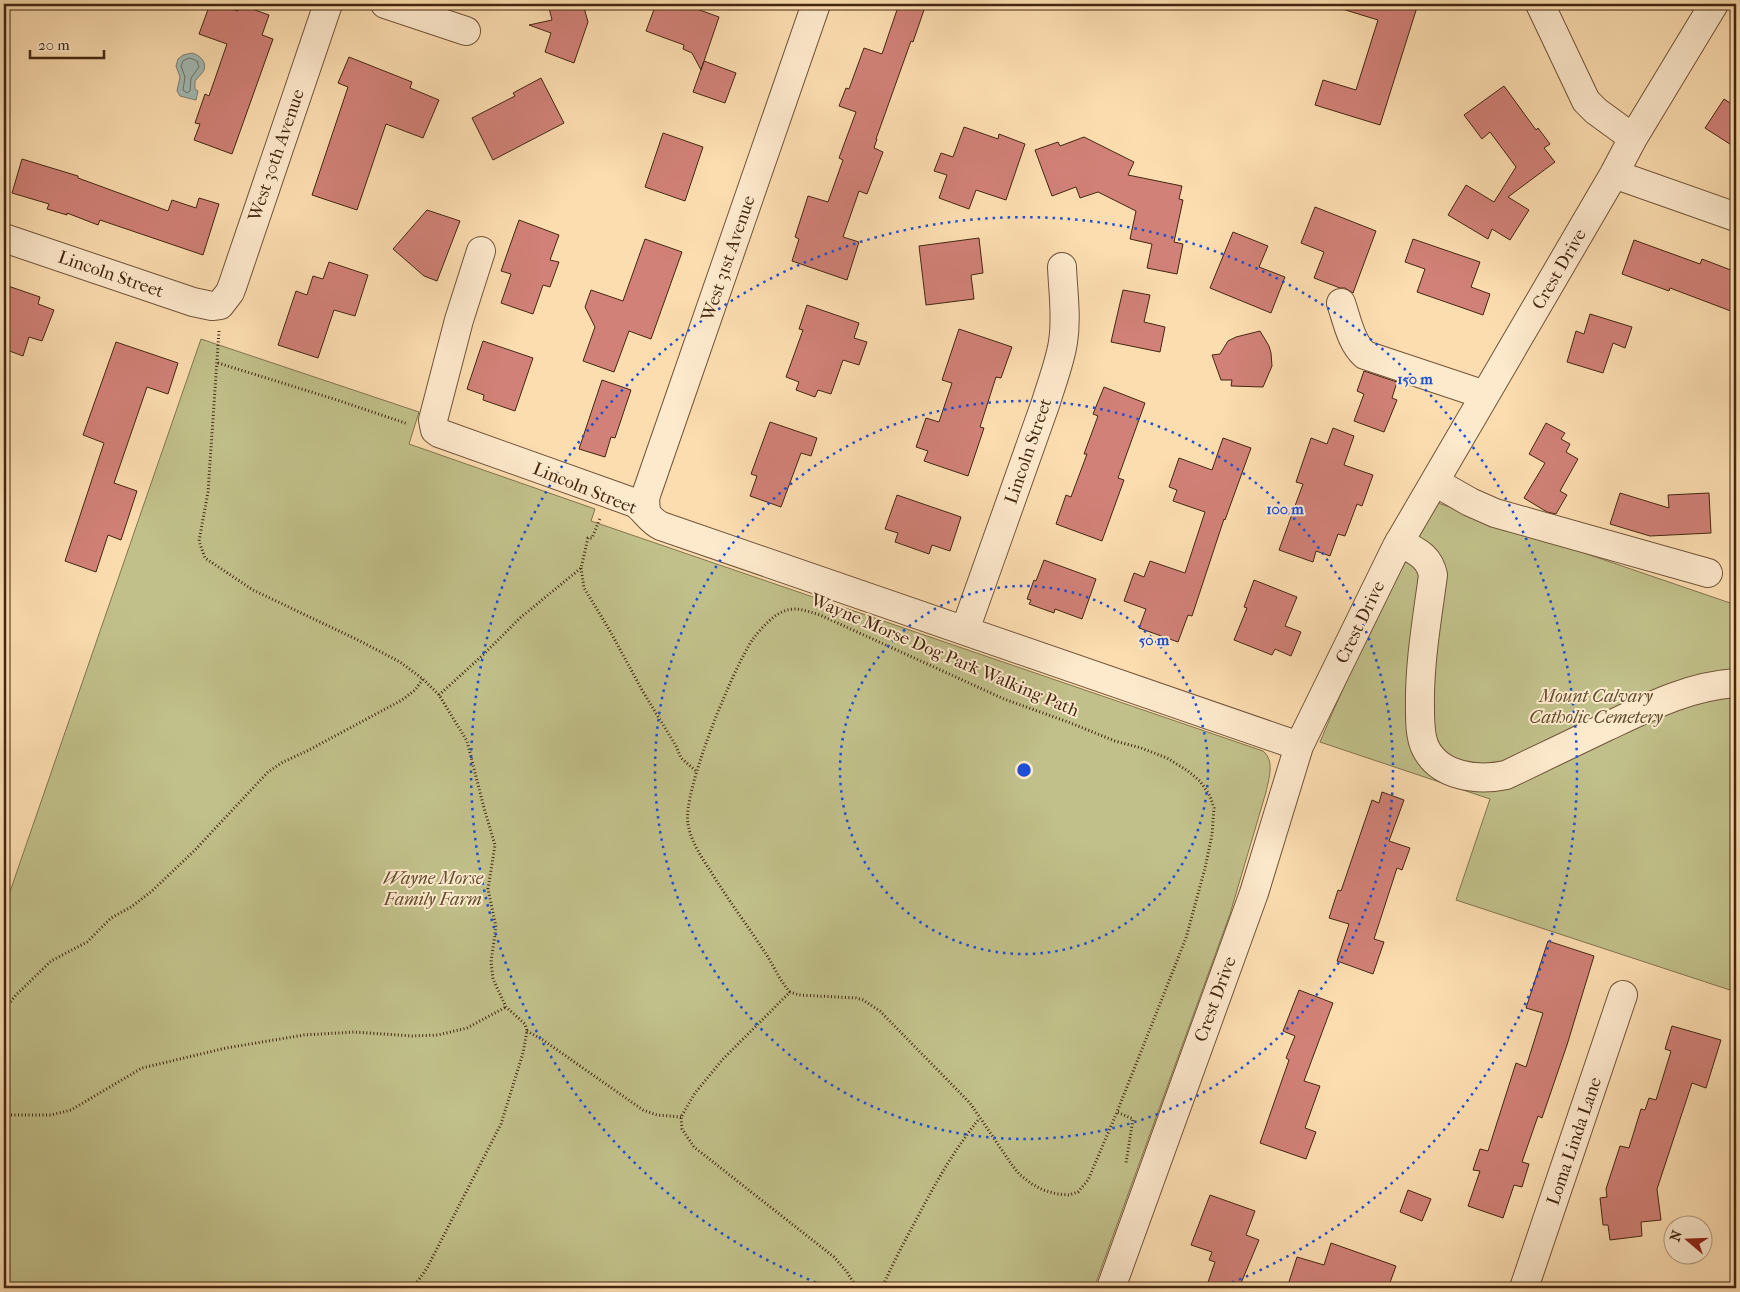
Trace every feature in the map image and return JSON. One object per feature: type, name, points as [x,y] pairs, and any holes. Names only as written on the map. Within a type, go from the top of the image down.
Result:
[{"type":"street","name":"West 30th Avenue","points":[[220,305],[233,284],[328,4]]},
{"type":"street","points":[[385,4],[466,31]]},
{"type":"street","name":"West 31st Avenue","points":[[646,512],[645,499],[647,492],[816,4]]},
{"type":"street","points":[[1540,4],[1586,101],[1596,111],[1634,138]]},
{"type":"street","name":"Crest Drive","points":[[1113,1288],[1254,893],[1298,746],[1399,542],[1714,4]]},
{"type":"street","points":[[1614,174],[1736,217]]},
{"type":"street","name":"Lincoln Street","points":[[4,238],[193,302],[212,306],[220,305]]},
{"type":"street","points":[[435,430],[433,420],[459,320],[481,251]]},
{"type":"street","name":"Lincoln Street","points":[[965,630],[1058,365],[1065,322],[1062,267]]},
{"type":"street","points":[[1341,303],[1351,333],[1360,351],[1365,355],[1485,396]]},
{"type":"street","name":"Lincoln Street","points":[[435,430],[440,434],[635,503],[661,526],[1298,746]]},
{"type":"street","points":[[1435,482],[1470,502],[1495,513],[1708,573]]},
{"type":"street","points":[[1399,542],[1428,561],[1433,575],[1420,682],[1420,718],[1425,747],[1440,766],[1451,771],[1477,778],[1492,778],[1506,775],[1652,704],[1698,689],[1736,683]]},
{"type":"street","name":"Loma Linda Lane","points":[[1524,1288],[1623,995]]},
{"type":"path","points":[[220,305],[218,363],[208,492],[199,541],[205,558],[253,590],[392,658],[423,679],[439,695],[467,742],[484,808],[496,844],[488,888],[496,927],[491,962],[493,979],[506,1007],[525,1024],[528,1031],[642,1110],[657,1115],[681,1117]]},
{"type":"path","points":[[218,363],[420,428],[435,430]]},
{"type":"path","points":[[608,493],[592,538],[588,538],[586,542],[581,568],[584,588],[676,746],[681,758],[696,772]]},
{"type":"path","points":[[439,695],[520,618],[581,568]]},
{"type":"path","name":"Wayne Morse Dog Park Walking Path","points":[[793,608],[820,615],[1004,699],[1068,722],[1115,742],[1141,748],[1167,758],[1188,771],[1200,782],[1210,796],[1214,808],[1212,835],[1186,938],[1117,1112],[1088,1180],[1078,1192],[1069,1195],[1043,1190],[1020,1175],[979,1119],[970,1103],[872,1005],[856,998],[799,995],[790,992],[695,845],[688,824],[688,810],[696,772],[737,668],[752,641],[761,629],[780,613],[793,608]]},
{"type":"path","points":[[4,1010],[50,961],[87,942],[111,918],[131,907],[152,891],[195,850],[268,772],[283,762],[402,700],[415,690],[423,679]]},
{"type":"path","points":[[790,992],[707,1077],[681,1117],[682,1129],[694,1147],[834,1257],[847,1272],[857,1288]]},
{"type":"path","points":[[4,1115],[51,1115],[71,1110],[142,1068],[226,1048],[304,1035],[354,1032],[412,1036],[438,1035],[467,1028],[506,1007]]},
{"type":"path","points":[[412,1288],[427,1268],[501,1124],[528,1031]]},
{"type":"path","points":[[1117,1112],[1133,1118],[1126,1167]]},
{"type":"path","points":[[882,1288],[950,1158],[979,1119]]},
{"type":"green space","name":"Wayne Morse Family Farm","points":[[201,339],[419,412],[409,444],[595,509],[591,521],[1263,751],[1267,755],[1270,770],[1266,792],[1230,914],[1094,1288],[4,1288],[4,909]]},
{"type":"green space","name":"Mount Calvary Catholic Cemetery","points":[[1438,503],[1736,605],[1736,992],[1456,900],[1490,799],[1320,742],[1375,621]]},
{"type":"water","points":[[192,53],[202,59],[205,67],[195,81],[195,89],[198,91],[196,100],[180,96],[177,91],[180,77],[176,66],[178,59],[183,55]]},
{"type":"building","points":[[210,4],[238,11],[241,5],[269,15],[262,35],[273,39],[232,154],[194,140],[200,124],[195,123],[205,94],[209,96],[227,44],[199,34]]},
{"type":"building","points":[[548,4],[583,4],[588,22],[574,63],[545,52],[551,33],[529,25],[552,20]]},
{"type":"building","points":[[656,4],[683,4],[719,17],[701,70],[692,53],[683,49],[684,45],[646,31]]},
{"type":"building","points":[[899,4],[926,4],[876,139],[874,148],[883,152],[867,194],[859,191],[843,237],[859,242],[847,280],[792,261],[799,239],[795,237],[808,196],[828,202],[843,160],[839,158],[856,112],[839,106],[846,88],[849,89],[864,48],[882,54]]},
{"type":"building","points":[[1340,4],[1418,4],[1380,125],[1315,105],[1323,80],[1356,90],[1378,20],[1339,8]]},
{"type":"building","points":[[349,57],[412,82],[410,88],[439,100],[423,138],[386,124],[357,210],[312,195],[348,87],[338,83]]},
{"type":"building","points":[[704,61],[736,73],[725,103],[693,92]]},
{"type":"building","points":[[541,78],[564,123],[493,160],[472,118],[515,96],[513,93]]},
{"type":"building","points":[[1504,86],[1536,130],[1538,128],[1550,144],[1544,148],[1555,162],[1508,197],[1529,210],[1510,240],[1492,229],[1488,239],[1448,215],[1466,185],[1494,202],[1516,167],[1490,132],[1482,139],[1464,115]]},
{"type":"building","points":[[1724,99],[1736,107],[1736,148],[1705,128]]},
{"type":"building","points":[[964,127],[998,139],[999,134],[1025,144],[1006,200],[976,190],[969,209],[939,198],[947,175],[934,171],[941,153],[953,157]]},
{"type":"building","points":[[663,133],[703,147],[685,201],[645,187]]},
{"type":"building","points":[[1084,137],[1134,162],[1128,175],[1182,186],[1179,199],[1183,200],[1174,242],[1183,244],[1177,274],[1147,268],[1152,244],[1130,239],[1136,211],[1098,192],[1080,198],[1076,187],[1052,196],[1035,150],[1058,142],[1060,146]]},
{"type":"building","points":[[22,159],[78,176],[78,178],[168,211],[172,200],[196,208],[199,198],[219,204],[203,255],[100,220],[98,225],[67,213],[67,215],[47,209],[49,204],[12,193]]},
{"type":"building","points":[[1315,207],[1376,231],[1353,293],[1345,288],[1340,288],[1314,278],[1324,252],[1301,243]]},
{"type":"building","points":[[427,210],[460,221],[437,281],[424,276],[393,249]]},
{"type":"building","points":[[519,220],[559,235],[550,260],[559,262],[550,287],[543,285],[533,314],[501,303],[511,274],[501,271]]},
{"type":"building","points":[[1233,232],[1268,246],[1259,267],[1285,277],[1271,313],[1210,288]]},
{"type":"building","points":[[979,238],[983,273],[971,275],[974,299],[926,305],[919,246]]},
{"type":"building","points":[[645,239],[682,252],[651,339],[629,331],[614,372],[583,361],[595,327],[585,307],[591,290],[623,301]]},
{"type":"building","points":[[1413,239],[1480,262],[1471,287],[1490,294],[1483,315],[1417,292],[1425,269],[1405,262]]},
{"type":"building","points":[[1634,240],[1700,264],[1702,259],[1736,272],[1736,313],[1670,288],[1669,291],[1622,274]]},
{"type":"building","points":[[329,262],[368,275],[355,316],[334,310],[318,358],[278,345],[296,291],[307,295],[313,276],[323,279]]},
{"type":"building","points":[[8,286],[40,297],[38,304],[54,310],[42,341],[29,337],[23,356],[4,349],[4,299]]},
{"type":"building","points":[[1123,290],[1150,295],[1144,322],[1165,327],[1160,352],[1111,342]]},
{"type":"building","points":[[807,305],[859,323],[854,338],[867,342],[859,365],[843,360],[831,394],[818,390],[815,397],[796,390],[799,382],[786,377],[803,330],[799,329]]},
{"type":"building","points":[[1590,314],[1632,327],[1625,348],[1613,343],[1603,373],[1567,362],[1576,331],[1584,334]]},
{"type":"building","points":[[959,329],[1012,347],[1001,378],[996,377],[980,427],[984,428],[968,476],[924,461],[928,451],[916,447],[926,418],[939,422],[952,383],[942,380]]},
{"type":"building","points":[[1260,331],[1269,346],[1272,366],[1263,387],[1231,386],[1232,380],[1221,380],[1212,355],[1220,354],[1228,341],[1236,337]]},
{"type":"building","points":[[483,341],[533,358],[515,411],[483,400],[484,395],[467,389]]},
{"type":"building","points":[[116,342],[178,363],[168,394],[147,387],[114,483],[137,491],[121,540],[108,535],[96,572],[65,561],[104,443],[83,435]]},
{"type":"building","points":[[1364,371],[1397,382],[1392,398],[1397,400],[1384,432],[1354,421],[1364,394],[1357,391]]},
{"type":"building","points":[[602,380],[631,390],[615,438],[611,437],[605,457],[579,449]]},
{"type":"building","points":[[1104,387],[1145,403],[1118,478],[1124,480],[1102,541],[1056,524],[1066,495],[1071,497],[1087,454],[1084,454],[1098,416],[1093,414]]},
{"type":"building","points":[[770,422],[817,438],[811,456],[801,453],[781,507],[750,496],[757,476],[751,474]]},
{"type":"building","points":[[1546,423],[1565,433],[1561,439],[1570,444],[1566,452],[1578,459],[1560,491],[1567,495],[1556,514],[1547,512],[1524,498],[1545,463],[1529,454]]},
{"type":"building","points":[[1333,428],[1354,436],[1344,465],[1373,475],[1362,506],[1357,504],[1345,536],[1338,534],[1330,556],[1316,551],[1313,562],[1279,550],[1303,484],[1296,482],[1311,438],[1327,444]]},
{"type":"building","points":[[1223,438],[1251,448],[1224,519],[1192,616],[1188,615],[1178,642],[1139,628],[1146,609],[1124,601],[1134,573],[1144,577],[1150,561],[1185,573],[1205,512],[1173,501],[1177,490],[1169,487],[1179,458],[1212,470]]},
{"type":"building","points":[[1620,493],[1669,508],[1668,495],[1709,493],[1711,533],[1650,536],[1610,524]]},
{"type":"building","points":[[897,495],[961,517],[950,551],[932,545],[929,554],[895,542],[898,533],[885,529]]},
{"type":"building","points":[[1044,560],[1096,579],[1082,619],[1055,609],[1054,613],[1029,604],[1031,600],[1027,599]]},
{"type":"building","points":[[1254,580],[1297,597],[1285,626],[1301,632],[1291,656],[1275,649],[1272,655],[1234,640],[1247,608],[1244,607]]},
{"type":"building","points":[[1382,792],[1404,800],[1389,841],[1410,848],[1402,870],[1397,868],[1374,939],[1384,942],[1373,974],[1337,961],[1349,924],[1329,918],[1338,890],[1341,891],[1372,800],[1379,803]]},
{"type":"building","points":[[1548,941],[1594,956],[1542,1118],[1538,1116],[1522,1162],[1529,1164],[1522,1187],[1514,1185],[1503,1218],[1468,1206],[1480,1171],[1473,1170],[1480,1149],[1488,1151],[1516,1063],[1526,1067],[1543,1013],[1526,1008]]},
{"type":"building","points":[[1299,990],[1333,1003],[1304,1081],[1320,1086],[1305,1128],[1316,1132],[1306,1159],[1260,1143],[1289,1060],[1286,1058],[1295,1036],[1283,1031]]},
{"type":"building","points":[[1672,1026],[1721,1040],[1706,1088],[1692,1083],[1657,1189],[1661,1220],[1641,1222],[1642,1236],[1610,1240],[1608,1225],[1603,1225],[1600,1198],[1607,1197],[1606,1189],[1620,1146],[1629,1148],[1641,1109],[1645,1110],[1649,1098],[1656,1100],[1671,1051],[1665,1049]]},
{"type":"building","points":[[1408,1190],[1431,1199],[1422,1221],[1400,1212]]},
{"type":"building","points":[[1210,1195],[1255,1211],[1246,1235],[1259,1240],[1239,1288],[1206,1288],[1215,1262],[1209,1260],[1212,1252],[1191,1245]]},
{"type":"building","points":[[1331,1243],[1396,1266],[1388,1288],[1287,1288],[1297,1257],[1324,1265]]}]
